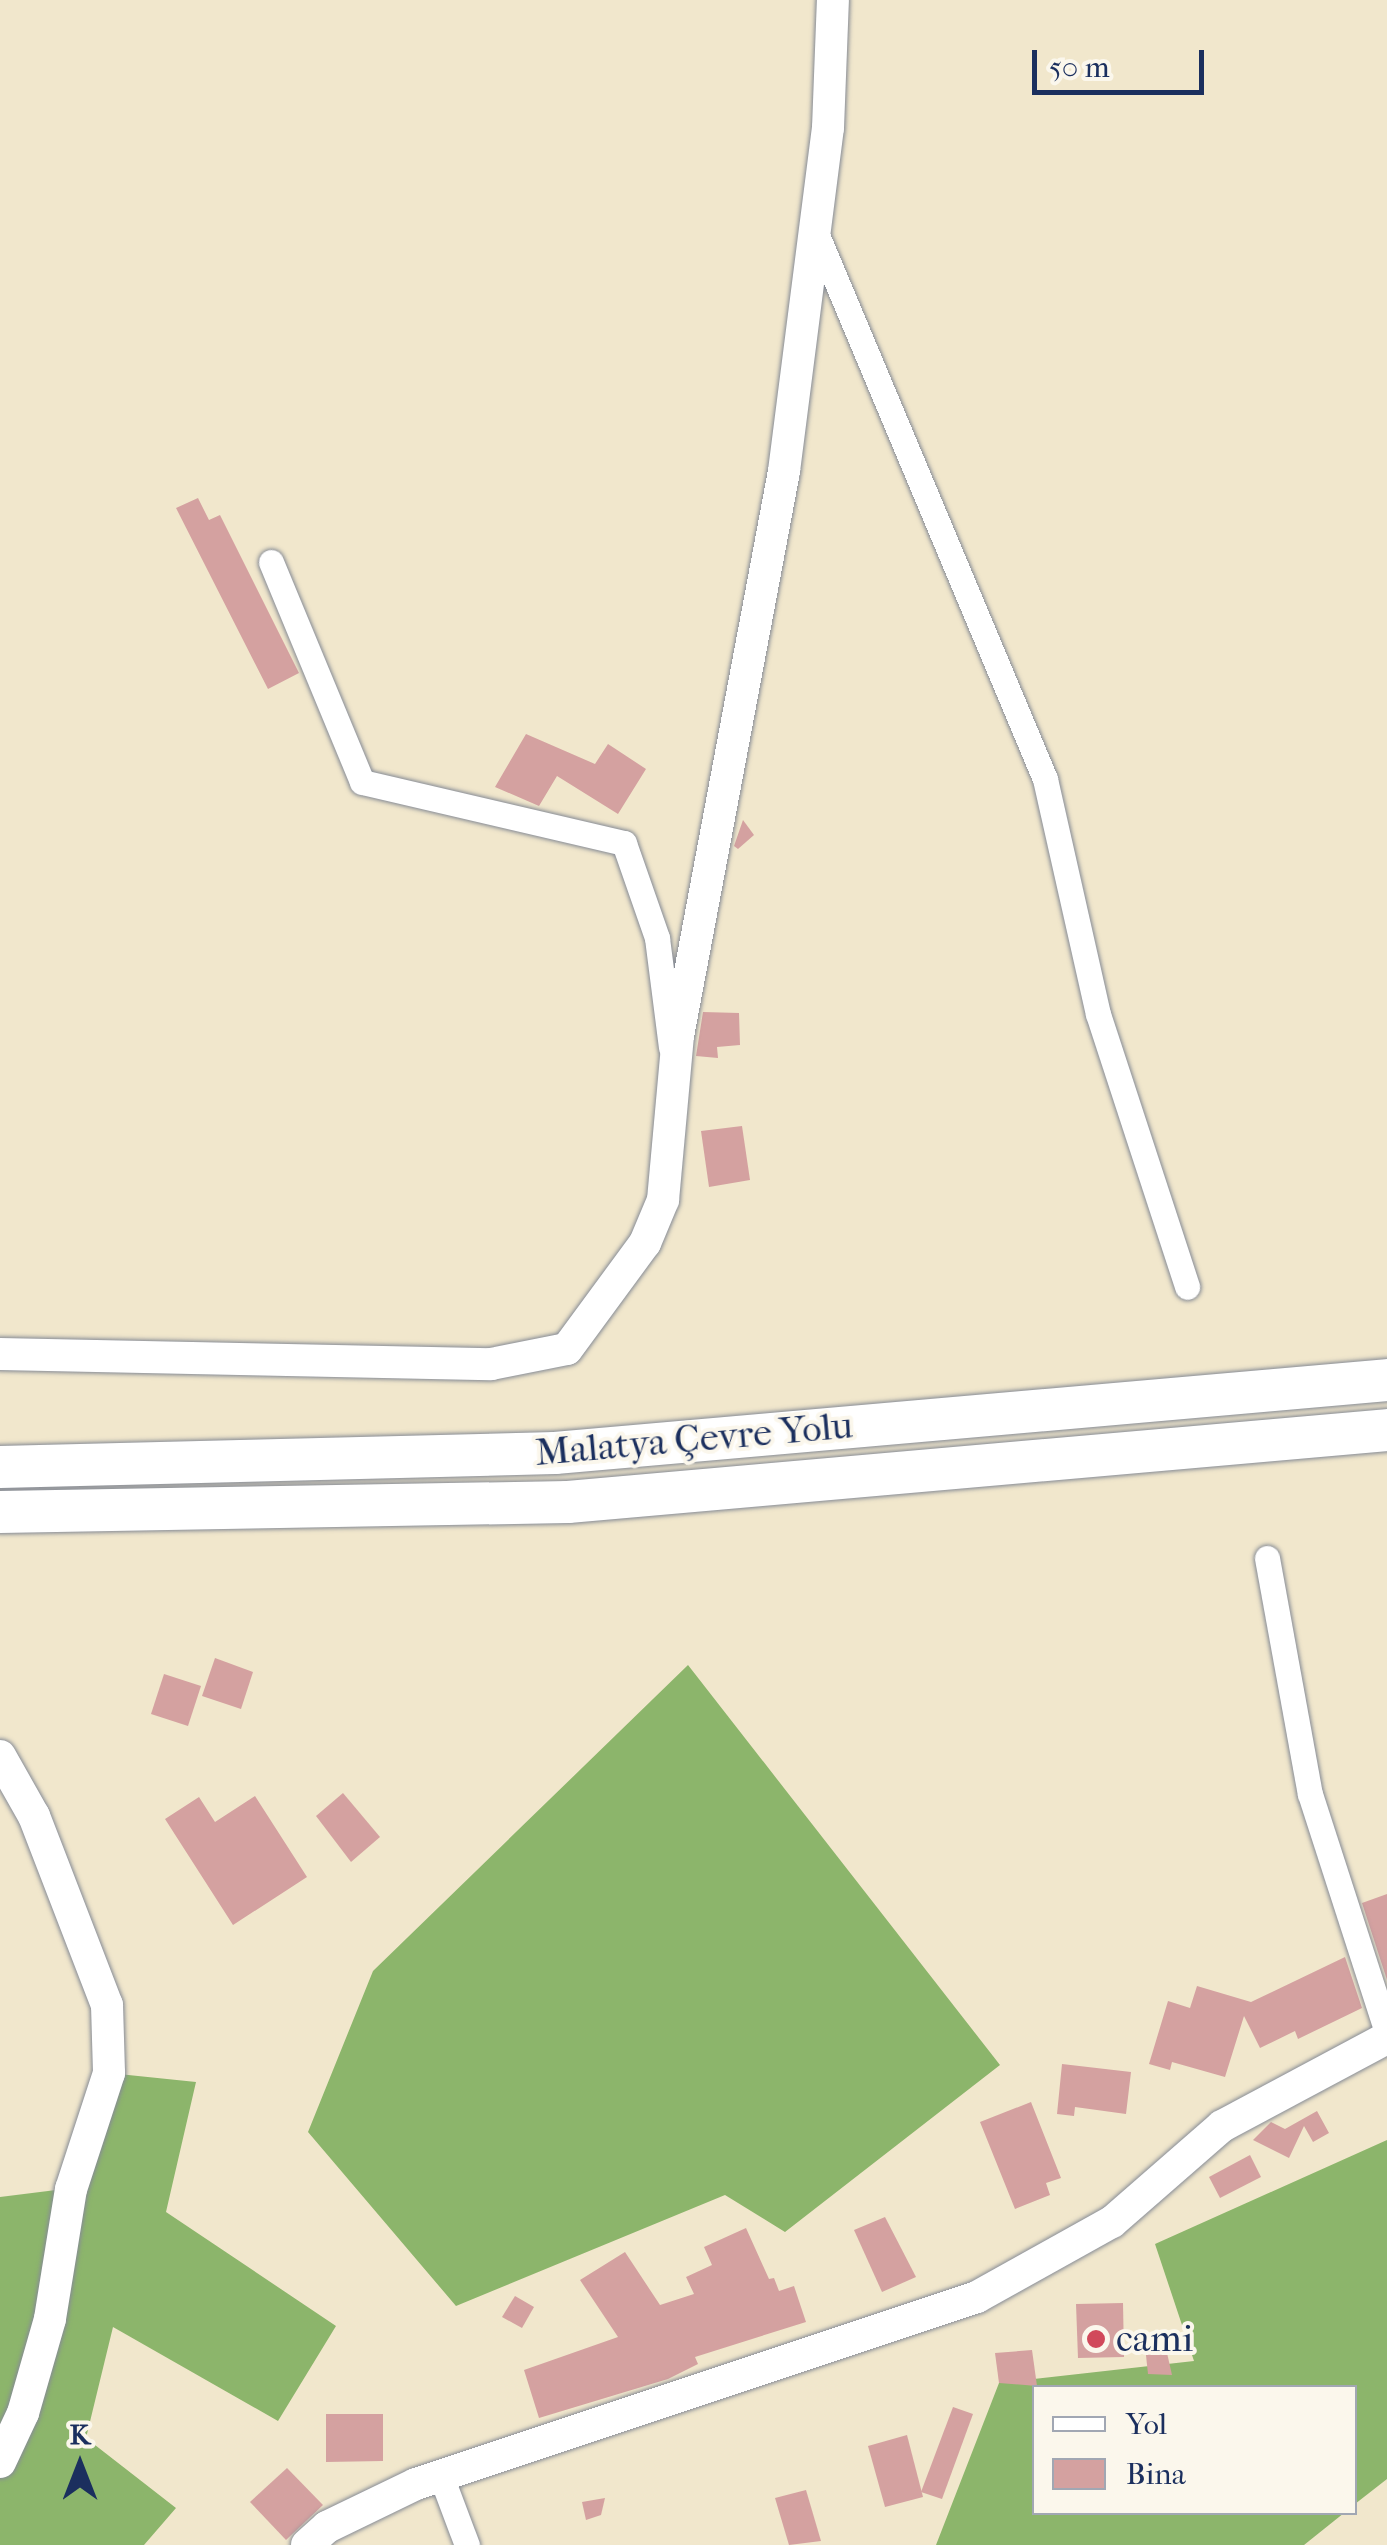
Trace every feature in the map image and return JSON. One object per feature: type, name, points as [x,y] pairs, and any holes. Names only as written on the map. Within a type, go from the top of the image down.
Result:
[{"type":"highway","name":"Malatya Çevre Yolu","points":[[0,1467],[555,1452],[1387,1380]]},
{"type":"highway","name":"Malatya Çevre Yolu","points":[[0,1512],[568,1502],[1387,1430]]},
{"type":"street","points":[[0,1354],[491,1364],[567,1349],[645,1243],[664,1200],[674,1067],[784,471],[817,234],[833,0]]},
{"type":"street","points":[[817,234],[1045,779],[1098,1014],[1187,1287]]},
{"type":"street","points":[[271,562],[362,782],[624,843],[656,938],[674,1067]]},
{"type":"street","points":[[307,2545],[327,2527],[441,2476],[978,2297],[1112,2222],[1222,2126],[1387,2036],[1310,1794],[1267,1558]]},
{"type":"street","points":[[0,1756],[34,1816],[107,2006],[109,2073],[71,2189],[50,2318],[23,2413],[0,2462]]},
{"type":"street","points":[[441,2476],[467,2545]]},
{"type":"green space","points":[[688,1665],[1000,2065],[785,2232],[725,2195],[456,2306],[308,2132],[373,1971]]},
{"type":"green space","points":[[109,2073],[196,2082],[166,2212],[336,2326],[278,2421],[113,2327],[86,2438],[176,2508],[144,2545],[0,2545],[0,2197],[72,2188]]},
{"type":"green space","points":[[1387,2140],[1387,2479],[1357,2502],[1357,2385],[1032,2385],[1032,2515],[1342,2515],[1304,2545],[936,2545],[999,2383],[1194,2361],[1155,2244]]},
{"type":"building","points":[[198,498],[209,520],[220,515],[299,673],[268,689],[176,508]]},
{"type":"building","points":[[526,734],[595,764],[608,744],[646,769],[618,814],[557,776],[539,806],[495,787]]},
{"type":"building","points":[[743,820],[754,835],[738,849],[734,846]]},
{"type":"building","points":[[703,1012],[739,1013],[740,1045],[717,1047],[718,1058],[696,1056]]},
{"type":"building","points":[[742,1126],[750,1180],[709,1187],[701,1131]]},
{"type":"building","points":[[215,1658],[253,1672],[241,1709],[202,1696]]},
{"type":"building","points":[[164,1674],[201,1686],[188,1726],[151,1714]]},
{"type":"building","points":[[343,1793],[380,1837],[351,1862],[316,1816]]},
{"type":"building","points":[[255,1796],[307,1877],[233,1925],[165,1819],[199,1797],[215,1822]]},
{"type":"building","points":[[1387,1894],[1387,1980],[1362,1903]]},
{"type":"building","points":[[1345,1957],[1362,2008],[1298,2039],[1295,2031],[1260,2048],[1244,2016],[1225,2077],[1172,2062],[1170,2070],[1149,2064],[1168,2001],[1190,2008],[1197,1986],[1251,2002]]},
{"type":"building","points":[[1062,2064],[1131,2072],[1126,2114],[1075,2107],[1074,2116],[1057,2114]]},
{"type":"building","points":[[1031,2102],[1061,2178],[1046,2183],[1050,2195],[1015,2209],[980,2122]]},
{"type":"building","points":[[1317,2111],[1329,2133],[1313,2142],[1304,2126],[1289,2158],[1253,2140],[1271,2122],[1285,2129]]},
{"type":"building","points":[[1250,2155],[1261,2177],[1220,2198],[1209,2177]]},
{"type":"building","points":[[885,2217],[916,2277],[882,2292],[854,2230]]},
{"type":"building","points":[[746,2228],[769,2279],[774,2278],[779,2291],[794,2286],[806,2322],[695,2357],[698,2364],[668,2379],[539,2418],[524,2370],[618,2337],[580,2280],[625,2252],[660,2305],[694,2294],[686,2277],[712,2265],[704,2247]]},
{"type":"building","points":[[515,2296],[534,2307],[522,2328],[502,2317]]},
{"type":"building","name":"cami","points":[[1123,2303],[1124,2357],[1078,2358],[1076,2304]]},
{"type":"building","points":[[1165,2344],[1172,2375],[1148,2374],[1145,2346]]},
{"type":"building","points":[[1032,2350],[1037,2385],[999,2383],[995,2353]]},
{"type":"building","points":[[953,2407],[973,2414],[942,2499],[921,2492]]},
{"type":"building","points":[[326,2414],[383,2414],[383,2461],[326,2462]]},
{"type":"building","points":[[907,2435],[923,2497],[885,2507],[868,2446]]},
{"type":"building","points":[[287,2468],[323,2505],[286,2540],[250,2502]]},
{"type":"building","points":[[806,2490],[821,2541],[789,2545],[775,2498]]},
{"type":"building","points":[[605,2498],[601,2515],[586,2520],[582,2502]]},
{"type":"place","name":"cami","points":[[1096,2339]]}]
